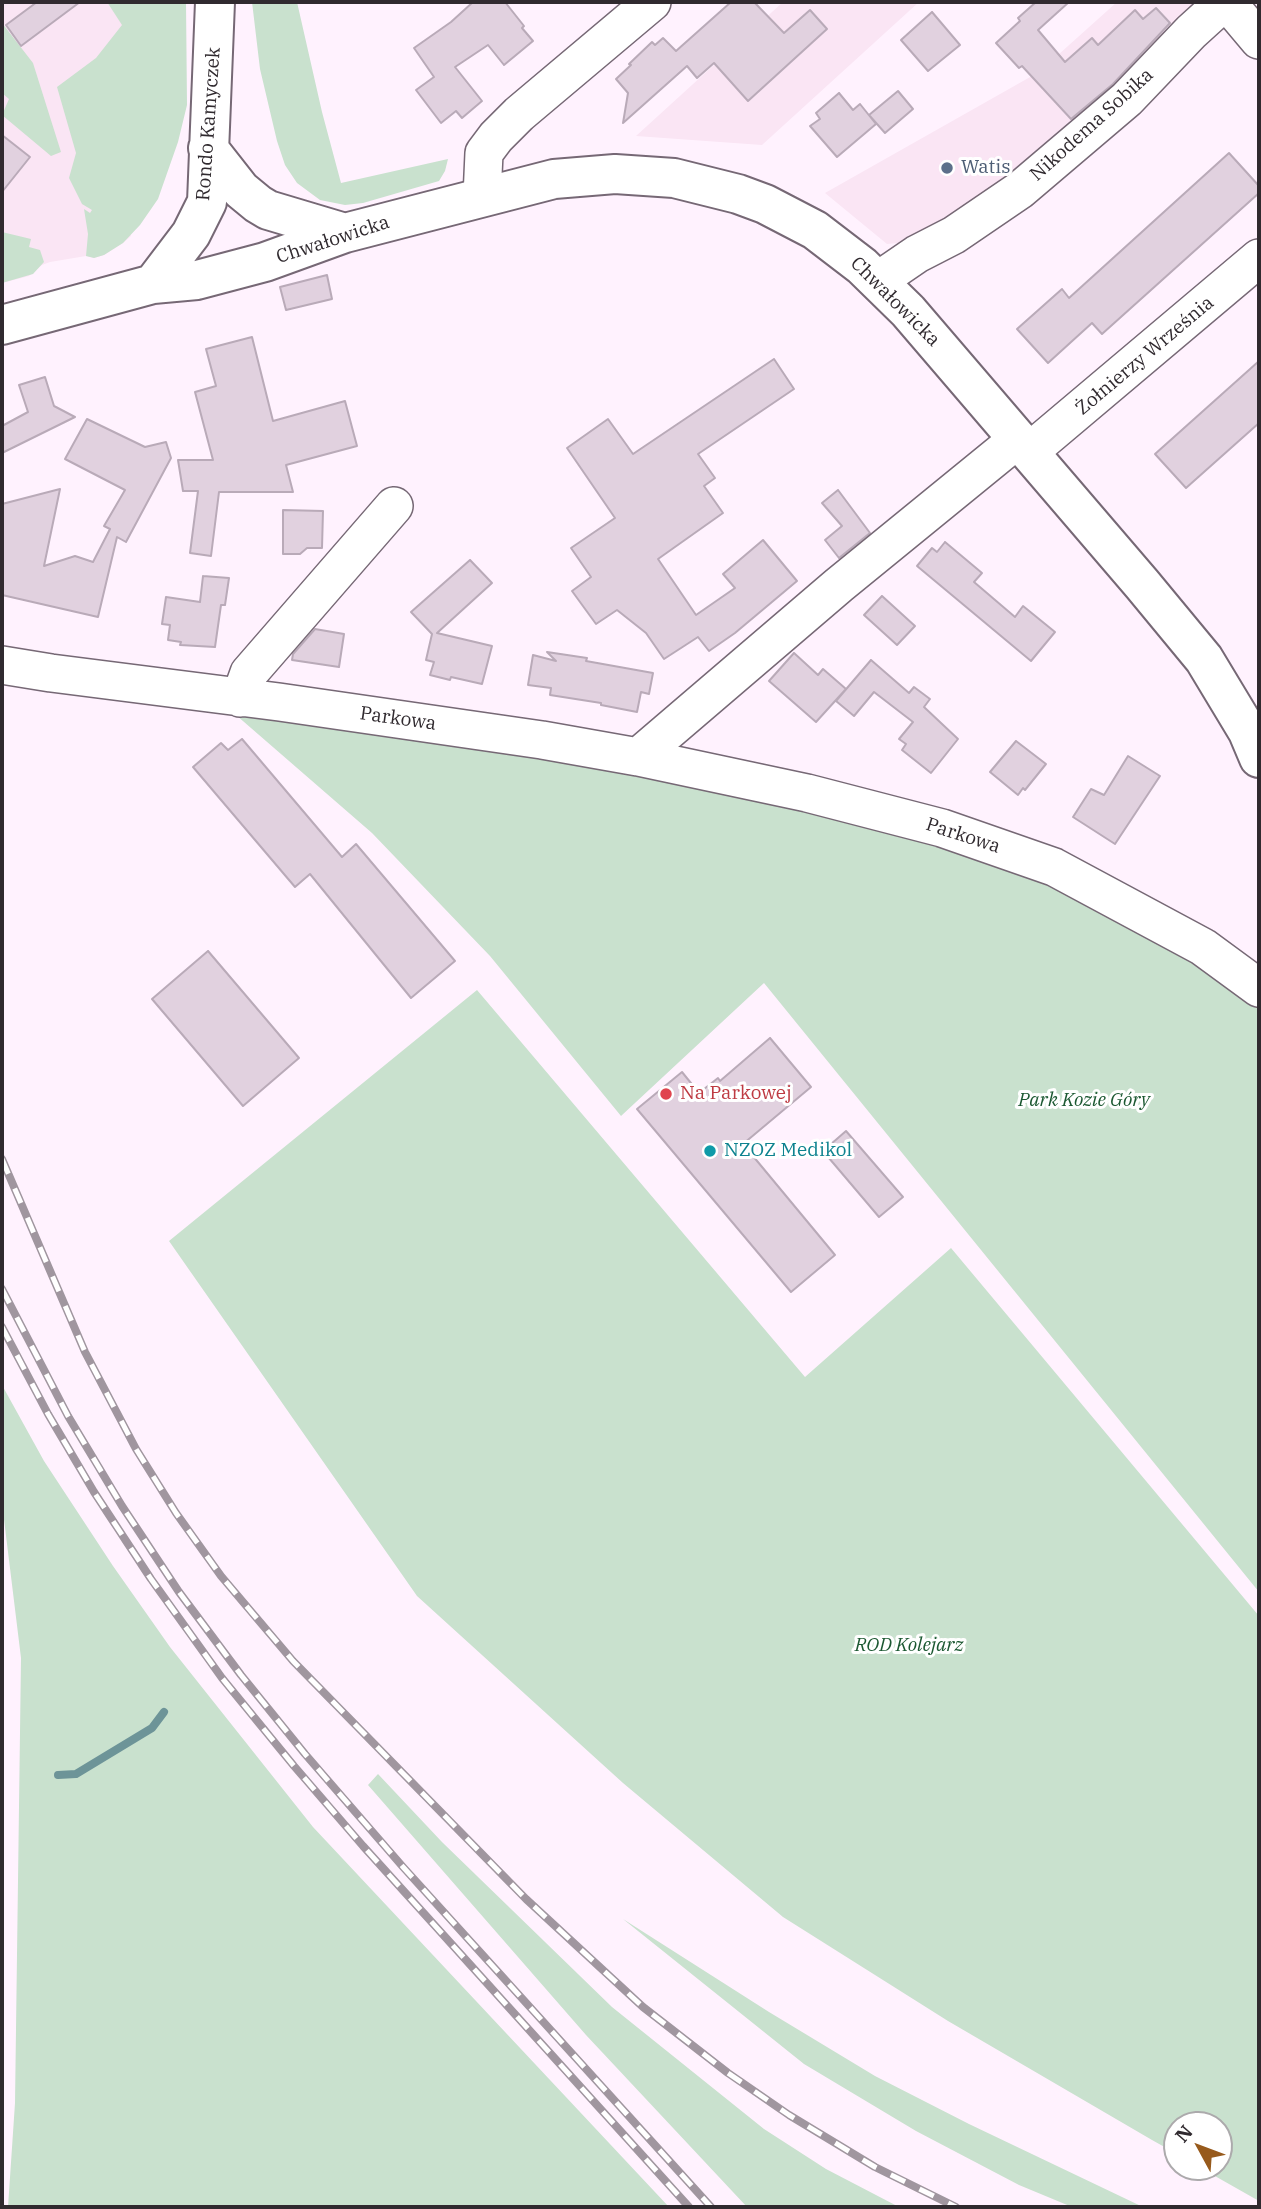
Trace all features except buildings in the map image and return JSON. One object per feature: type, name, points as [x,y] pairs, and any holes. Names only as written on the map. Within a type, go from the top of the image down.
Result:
[{"type":"main road","name":"Rondo Kamyczek","points":[[153,284],[191,234],[207,202],[215,2]]},
{"type":"main road","points":[[208,148],[241,190],[258,204],[268,210],[345,233]]},
{"type":"main road","name":"Chwałowicka","points":[[153,284],[197,280],[265,262],[345,233],[554,179],[575,176],[615,174],[674,178],[738,194],[790,216],[844,251],[879,280],[908,311],[1204,659],[1248,732],[1259,758]]},
{"type":"main road","points":[[2,325],[153,284]]},
{"type":"street","points":[[482,197],[484,153],[496,137],[519,114],[652,2]]},
{"type":"street","points":[[1226,2],[1259,40]]},
{"type":"street","name":"Nikodema Sobika","points":[[879,280],[917,254],[954,235],[1020,190],[1127,99],[1191,32],[1226,2]]},
{"type":"street","name":"Żołnierzy Września","points":[[1024,446],[1259,258]]},
{"type":"street","points":[[638,757],[839,585],[1024,446]]},
{"type":"street","points":[[240,698],[249,673],[394,506]]},
{"type":"street","name":"Parkowa","points":[[2,665],[542,740],[638,757],[807,793],[942,828],[1054,867],[1203,947],[1259,988]]},
{"type":"shaded area","points":[[2,2],[107,2],[122,24],[131,236],[104,255],[50,262],[29,276],[2,283]]},
{"type":"shaded area","points":[[783,2],[919,2],[762,145],[636,136]]},
{"type":"shaded area","points":[[1117,2],[1197,2],[1205,9],[1005,191],[919,241],[887,244],[825,193],[1039,72]]},
{"type":"green space","points":[[107,2],[186,2],[187,105],[178,142],[158,199],[123,243],[94,258],[86,256],[88,234],[84,209],[90,213],[92,210],[82,204],[69,178],[76,153],[57,87],[96,58],[122,25]]},
{"type":"green space","points":[[252,2],[297,2],[341,183],[448,159],[439,181],[363,203],[345,205],[320,200],[297,183],[285,165],[277,141],[260,69]]},
{"type":"green space","points":[[2,23],[33,63],[61,152],[51,156],[2,115],[9,99],[2,93]]},
{"type":"green space","points":[[2,232],[31,239],[29,247],[40,250],[44,262],[33,274],[2,283]]},
{"type":"green space","name":"Park Kozie Góry","points":[[247,704],[533,758],[594,765],[804,801],[1060,881],[1259,1001],[1259,1592],[764,983],[621,1116],[490,956],[372,833],[236,715]]},
{"type":"green space","name":"ROD Kolejarz","points":[[477,990],[805,1377],[951,1248],[1259,1616],[1259,2201],[1224,2181],[1233,2181],[1233,2111],[1163,2111],[1163,2146],[948,2021],[783,1917],[623,1783],[417,1596],[169,1241]]},
{"type":"green space","points":[[2,1385],[44,1461],[113,1566],[170,1647],[313,1827],[669,2207],[8,2207],[15,2103],[21,1658],[2,1503]]},
{"type":"green space","points":[[378,1774],[442,1842],[612,2007],[764,2129],[826,2169],[899,2207],[747,2207],[586,2035],[368,1785]]},
{"type":"green space","points":[[623,1919],[875,2076],[1143,2207],[1072,2207],[1019,2185],[916,2131],[804,2064]]},
{"type":"waterway","points":[[58,1775],[76,1774],[152,1728],[164,1712]]},
{"type":"railway","points":[[2,1159],[85,1352],[136,1449],[176,1513],[221,1576],[293,1661],[526,1899],[643,2007],[728,2073],[789,2115],[875,2167],[956,2207]]},
{"type":"railway","points":[[2,1289],[68,1416],[122,1506],[179,1592],[241,1675],[403,1867],[711,2207]]},
{"type":"railway","points":[[2,1327],[48,1414],[94,1492],[151,1579],[222,1678],[363,1846],[689,2207]]},
{"type":"place","name":"Watis","points":[[947,168]]},
{"type":"place","name":"Na Parkowej","points":[[666,1094]]},
{"type":"place","name":"NZOZ Medikol","points":[[710,1151]]}]
